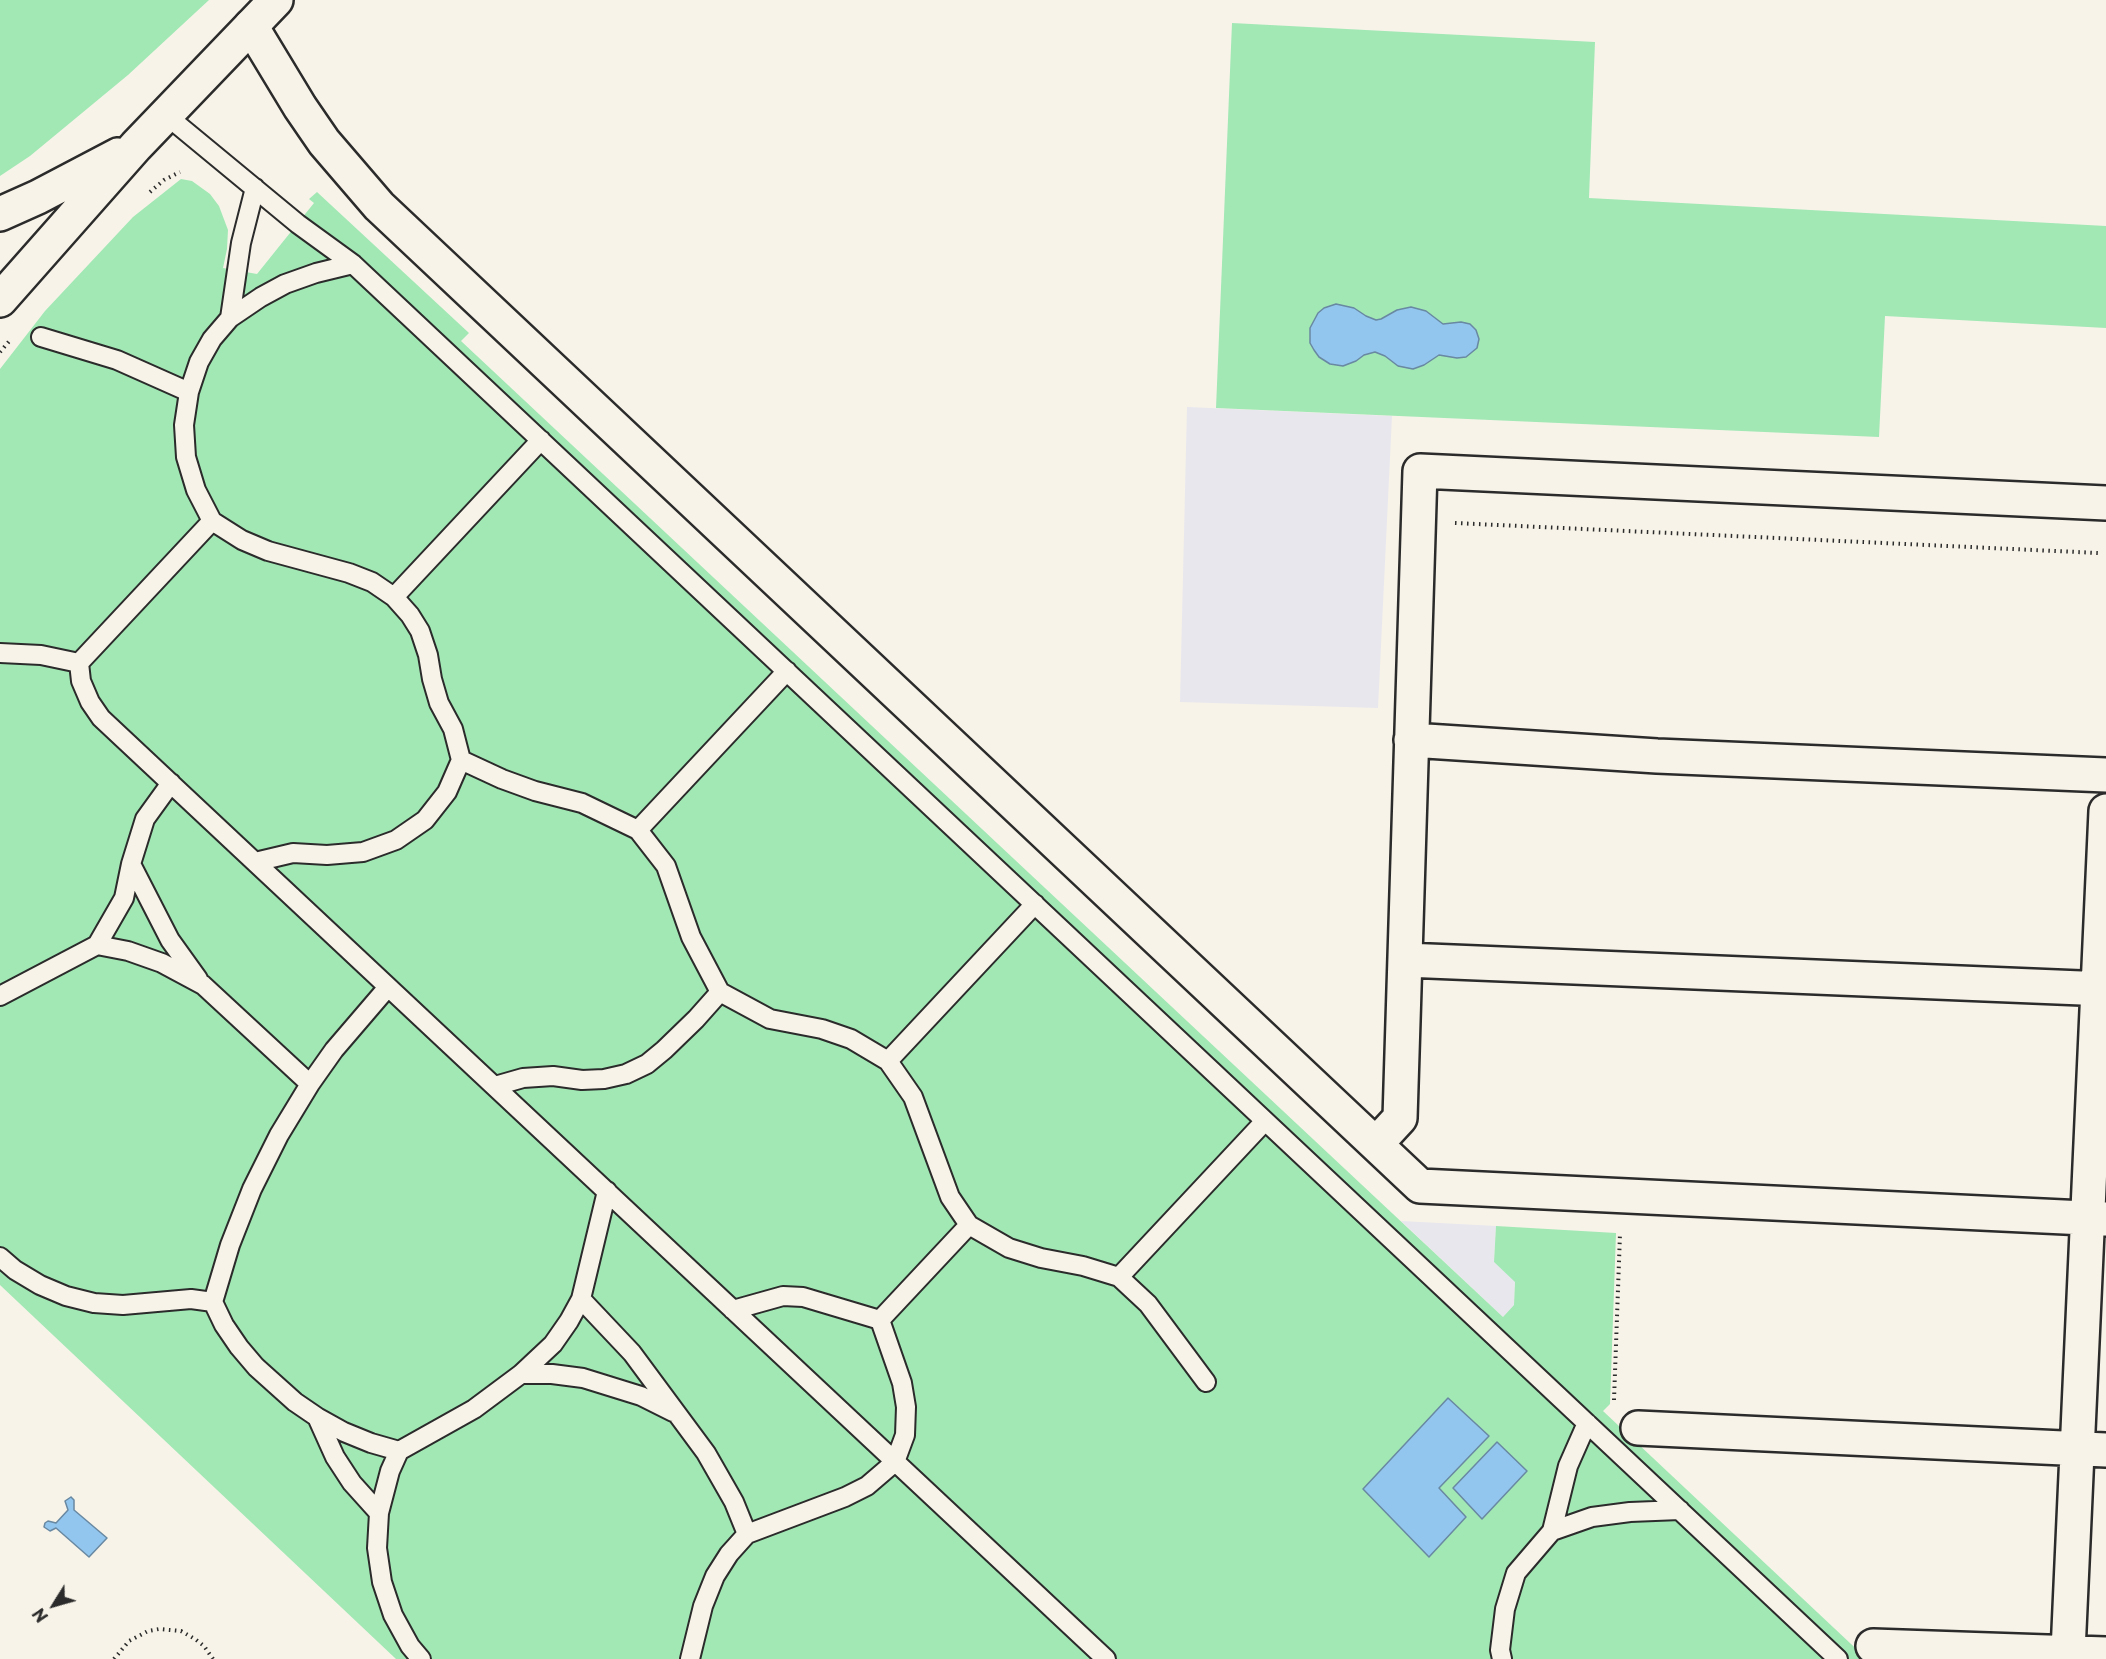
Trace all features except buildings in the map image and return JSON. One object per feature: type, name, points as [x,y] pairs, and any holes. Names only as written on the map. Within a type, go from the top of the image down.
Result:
[{"type":"street","points":[[0,300],[136,146],[276,0]]},
{"type":"street","points":[[251,26],[324,142],[380,206],[1420,1186],[2097,1219]]},
{"type":"street","points":[[0,214],[136,146]]},
{"type":"street","points":[[1376,1144],[1400,1118],[1420,471],[2106,503]]},
{"type":"street","points":[[1411,740],[1657,756],[2106,775]]},
{"type":"street","points":[[2068,1652],[2092,1449],[2106,811]]},
{"type":"street","points":[[1405,960],[2102,988]]},
{"type":"street","points":[[1626,1418],[2092,1449]]},
{"type":"street","points":[[1874,1646],[2106,1654]]},
{"type":"lane","points":[[166,115],[297,224],[353,264],[1838,1659]]},
{"type":"lane","points":[[230,318],[239,252],[255,188]]},
{"type":"lane","points":[[255,862],[293,853],[327,855],[363,852],[396,840],[425,820],[447,792],[461,760],[453,729],[439,703],[420,632],[410,615],[394,597],[372,582],[349,573],[291,557],[242,540],[212,521],[196,490],[186,457],[184,425],[189,392],[200,362],[212,339],[230,318],[285,284],[316,273],[353,264]]},
{"type":"lane","points":[[41,337],[117,360],[189,392]]},
{"type":"lane","points":[[394,597],[541,440]]},
{"type":"lane","points":[[212,521],[79,663],[81,681],[90,702],[101,718],[734,1310],[1099,1657]]},
{"type":"lane","points":[[0,653],[41,656],[79,663]]},
{"type":"lane","points":[[638,830],[787,671]]},
{"type":"lane","points":[[461,760],[535,791],[582,803],[638,830],[666,866],[691,937],[720,992],[770,1018],[822,1029],[851,1039],[888,1061],[913,1097],[950,1197],[969,1225],[1009,1248],[1119,1277],[1148,1304],[1206,1382]]},
{"type":"lane","points":[[0,996],[97,945],[124,897],[145,819],[171,783]]},
{"type":"lane","points":[[132,864],[166,932],[203,985],[310,1084]]},
{"type":"lane","points":[[888,1061],[1035,904]]},
{"type":"lane","points":[[97,945],[128,951],[162,963],[203,985]]},
{"type":"lane","points":[[388,987],[334,1050],[279,1135],[252,1189],[230,1245],[213,1302],[224,1325],[256,1367],[275,1386],[317,1417],[344,1432],[399,1451]]},
{"type":"lane","points":[[495,1086],[523,1078],[553,1076],[582,1080],[604,1079],[626,1074],[647,1064],[664,1050],[720,992]]},
{"type":"lane","points":[[1119,1277],[1265,1121]]},
{"type":"lane","points":[[421,1659],[410,1646],[393,1615],[382,1582],[377,1548],[379,1513],[387,1481],[399,1451],[474,1409],[521,1374],[554,1344],[581,1299],[607,1191]]},
{"type":"lane","points":[[880,1320],[969,1225]]},
{"type":"lane","points":[[0,1257],[15,1270],[40,1285],[66,1296],[94,1303],[123,1305],[191,1299],[213,1302]]},
{"type":"lane","points":[[734,1310],[783,1296],[802,1297],[880,1320]]},
{"type":"lane","points":[[581,1299],[632,1353],[706,1453],[722,1480],[747,1534]]},
{"type":"lane","points":[[690,1659],[703,1606],[715,1576],[729,1554],[747,1534],[852,1494],[867,1486],[895,1462],[905,1435],[906,1407],[902,1383],[880,1320]]},
{"type":"lane","points":[[521,1374],[552,1374],[592,1380],[641,1396],[678,1414]]},
{"type":"lane","points":[[317,1417],[341,1466],[352,1483],[379,1513]]},
{"type":"lane","points":[[1502,1659],[1500,1650],[1505,1609],[1516,1573],[1552,1531],[1568,1466],[1587,1424]]},
{"type":"lane","points":[[1552,1531],[1592,1517],[1630,1512],[1680,1510]]},
{"type":"path","points":[[1454,523],[2098,553]]},
{"type":"path","points":[[1620,1226],[1626,1418]]},
{"type":"path","points":[[114,1659],[129,1641],[148,1631],[159,1629],[181,1631],[204,1646],[213,1659]]},
{"type":"shaded area","points":[[1187,407],[1392,416],[1378,708],[1180,702]]},
{"type":"shaded area","points":[[1401,1221],[1496,1226],[1494,1262],[1515,1281],[1514,1305],[1503,1317]]},
{"type":"green space","points":[[0,0],[209,0],[128,75],[30,156],[0,176]]},
{"type":"green space","points":[[1232,23],[1595,42],[1589,198],[2106,226],[2106,328],[1885,316],[1879,437],[1216,408]]},
{"type":"green space","points":[[181,179],[192,181],[210,194],[219,206],[228,230],[223,268],[257,274],[314,203],[309,199],[317,192],[469,333],[461,341],[1503,1317],[1514,1305],[1515,1282],[1494,1262],[1496,1226],[1616,1233],[1610,1404],[1603,1411],[1867,1659],[396,1659],[0,1285],[0,369],[45,311],[133,217]]},
{"type":"water","points":[[1336,304],[1354,308],[1376,320],[1397,310],[1411,307],[1426,311],[1443,324],[1461,322],[1470,324],[1476,330],[1479,339],[1477,348],[1466,357],[1439,355],[1413,369],[1398,366],[1375,352],[1343,366],[1330,364],[1319,357],[1310,343],[1310,328],[1318,313]]},
{"type":"water","points":[[1448,1398],[1489,1436],[1439,1488],[1466,1517],[1429,1557],[1363,1489]]},
{"type":"water","points":[[1497,1442],[1527,1471],[1482,1519],[1453,1488]]},
{"type":"water","points":[[71,1497],[74,1500],[74,1510],[107,1538],[89,1557],[56,1528],[50,1531],[44,1527],[48,1521],[56,1523],[68,1510],[65,1501]]}]
